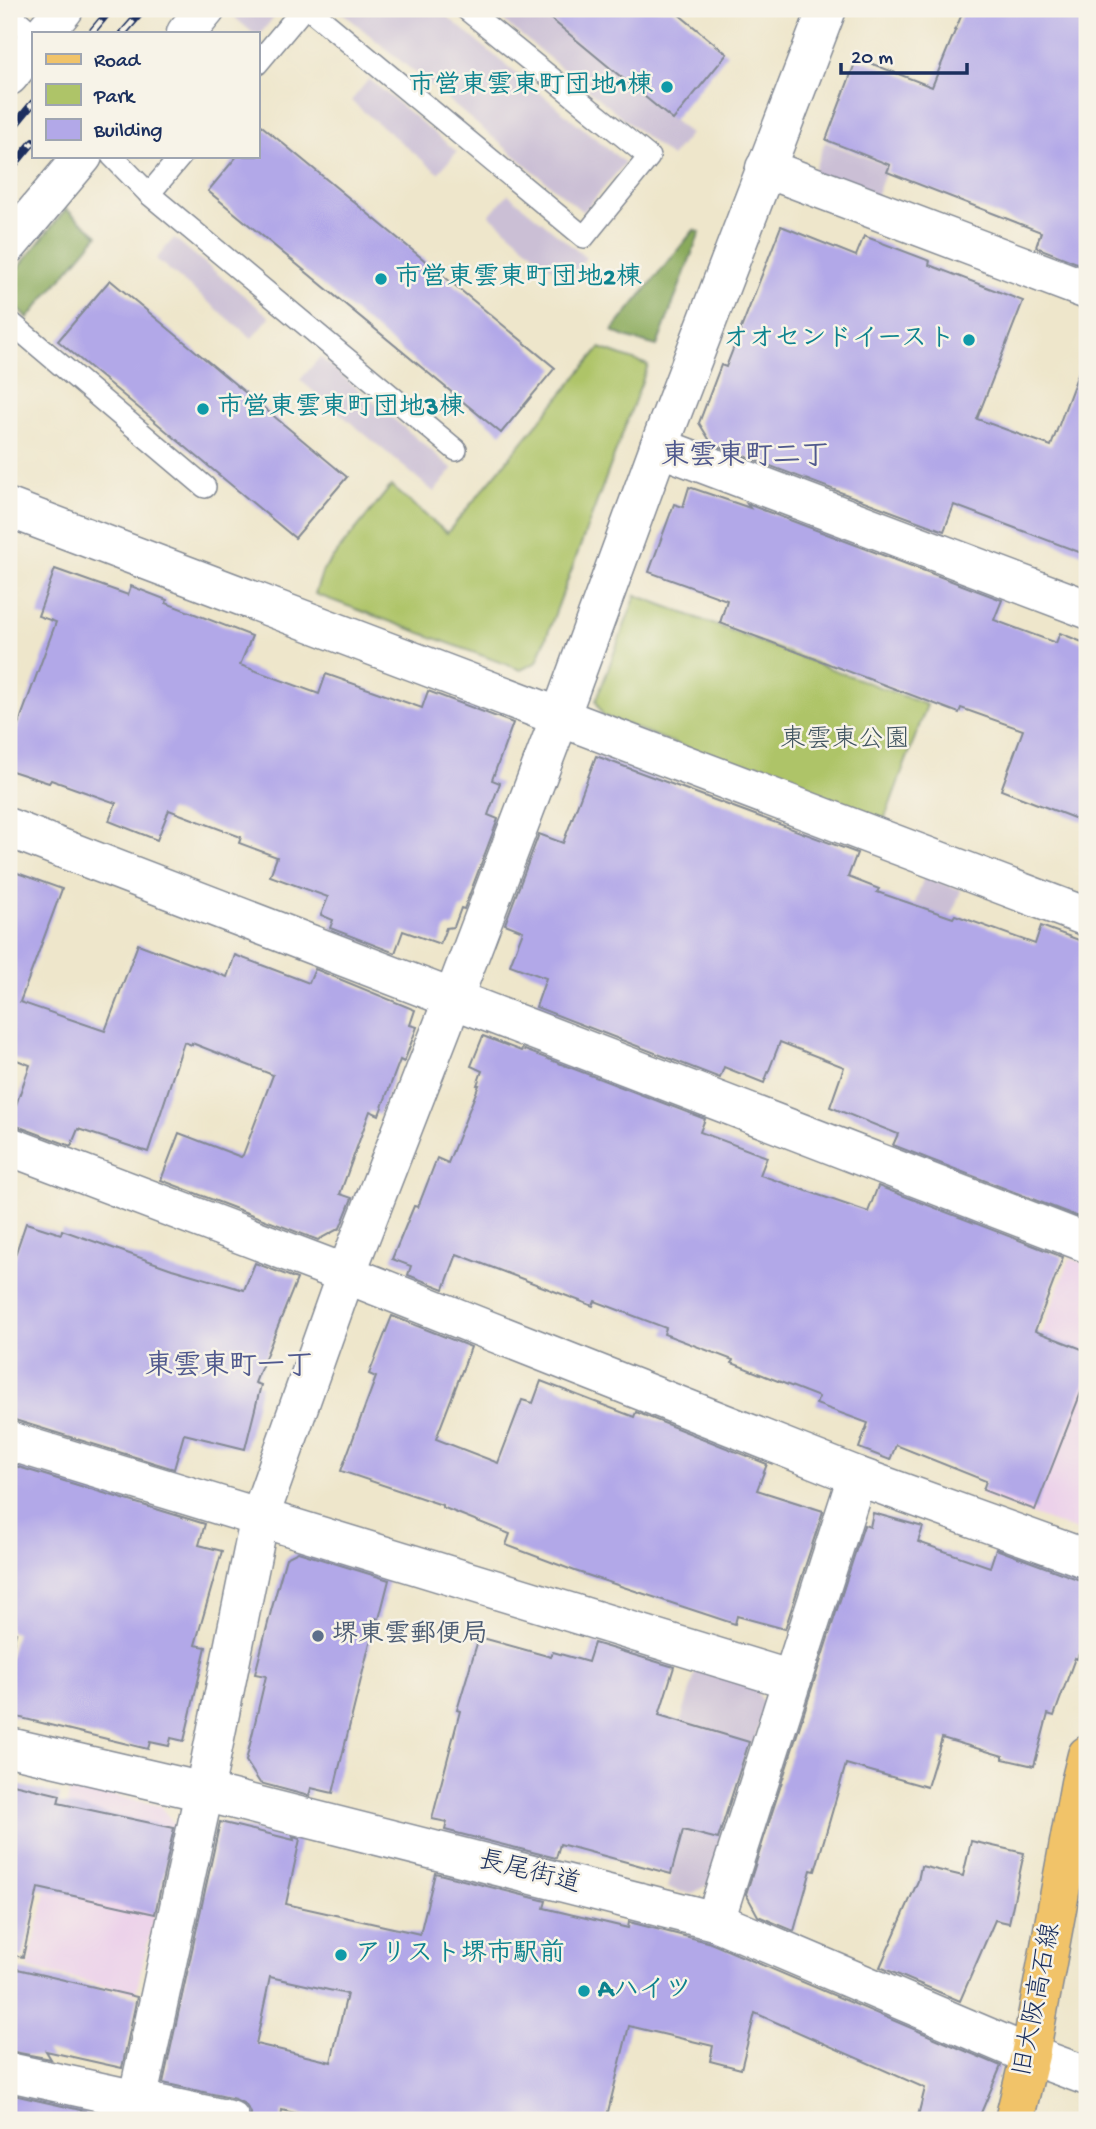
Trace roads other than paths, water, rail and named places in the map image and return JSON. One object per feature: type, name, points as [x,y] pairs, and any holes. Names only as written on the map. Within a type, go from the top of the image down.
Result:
[{"type":"main road","name":"旧大阪高石線","points":[[1014,2120],[1030,2055],[1087,1755]]},
{"type":"street","points":[[45,32],[64,9]]},
{"type":"street","points":[[187,32],[206,9]]},
{"type":"street","points":[[135,2110],[260,1516],[346,1274],[453,999],[659,447],[827,9]]},
{"type":"street","points":[[9,76],[32,47]]},
{"type":"street","points":[[9,244],[81,158]]},
{"type":"street","points":[[765,168],[1087,290]]},
{"type":"street","points":[[659,447],[1087,609]]},
{"type":"street","points":[[9,508],[1087,917]]},
{"type":"street","points":[[9,828],[1087,1243]]},
{"type":"street","points":[[9,1146],[346,1274],[857,1476],[1087,1559]]},
{"type":"street","points":[[9,1441],[792,1680]]},
{"type":"street","points":[[715,1921],[857,1476]]},
{"type":"street","name":"長尾街道","points":[[9,1746],[204,1792],[715,1921],[1030,2055],[1087,2076]]},
{"type":"street","points":[[9,2072],[135,2110],[230,2120]]},
{"type":"lane","points":[[259,62],[303,9]]},
{"type":"lane","points":[[309,9],[584,237],[649,157],[466,9]]},
{"type":"lane","points":[[9,13],[32,33]]},
{"type":"lane","points":[[114,158],[149,194],[456,450]]},
{"type":"lane","points":[[149,194],[179,158]]},
{"type":"lane","points":[[9,321],[205,487]]},
{"type":"railway","points":[[92,32],[111,9]]},
{"type":"railway","points":[[124,32],[144,9]]},
{"type":"railway","points":[[9,132],[32,104]]},
{"type":"railway","points":[[9,171],[32,143]]},
{"type":"place","name":"市営東雲東町団地1棟","points":[[667,87]]},
{"type":"place","name":"市営東雲東町団地2棟","points":[[381,279]]},
{"type":"place","name":"オオセンドイースト","points":[[969,340]]},
{"type":"place","name":"市営東雲東町団地3棟","points":[[203,409]]},
{"type":"place","name":"堺東雲郵便局","points":[[318,1636]]},
{"type":"place","name":"アリスト堺市駅前","points":[[341,1955]]},
{"type":"place","name":"Aハイツ","points":[[584,1991]]},
{"type":"district","name":"東雲東町二丁","points":[[745,457]]},
{"type":"district","name":"東雲東町一丁","points":[[229,1367]]},
{"type":"park label","name":"東雲東公園","points":[[845,741]]}]
